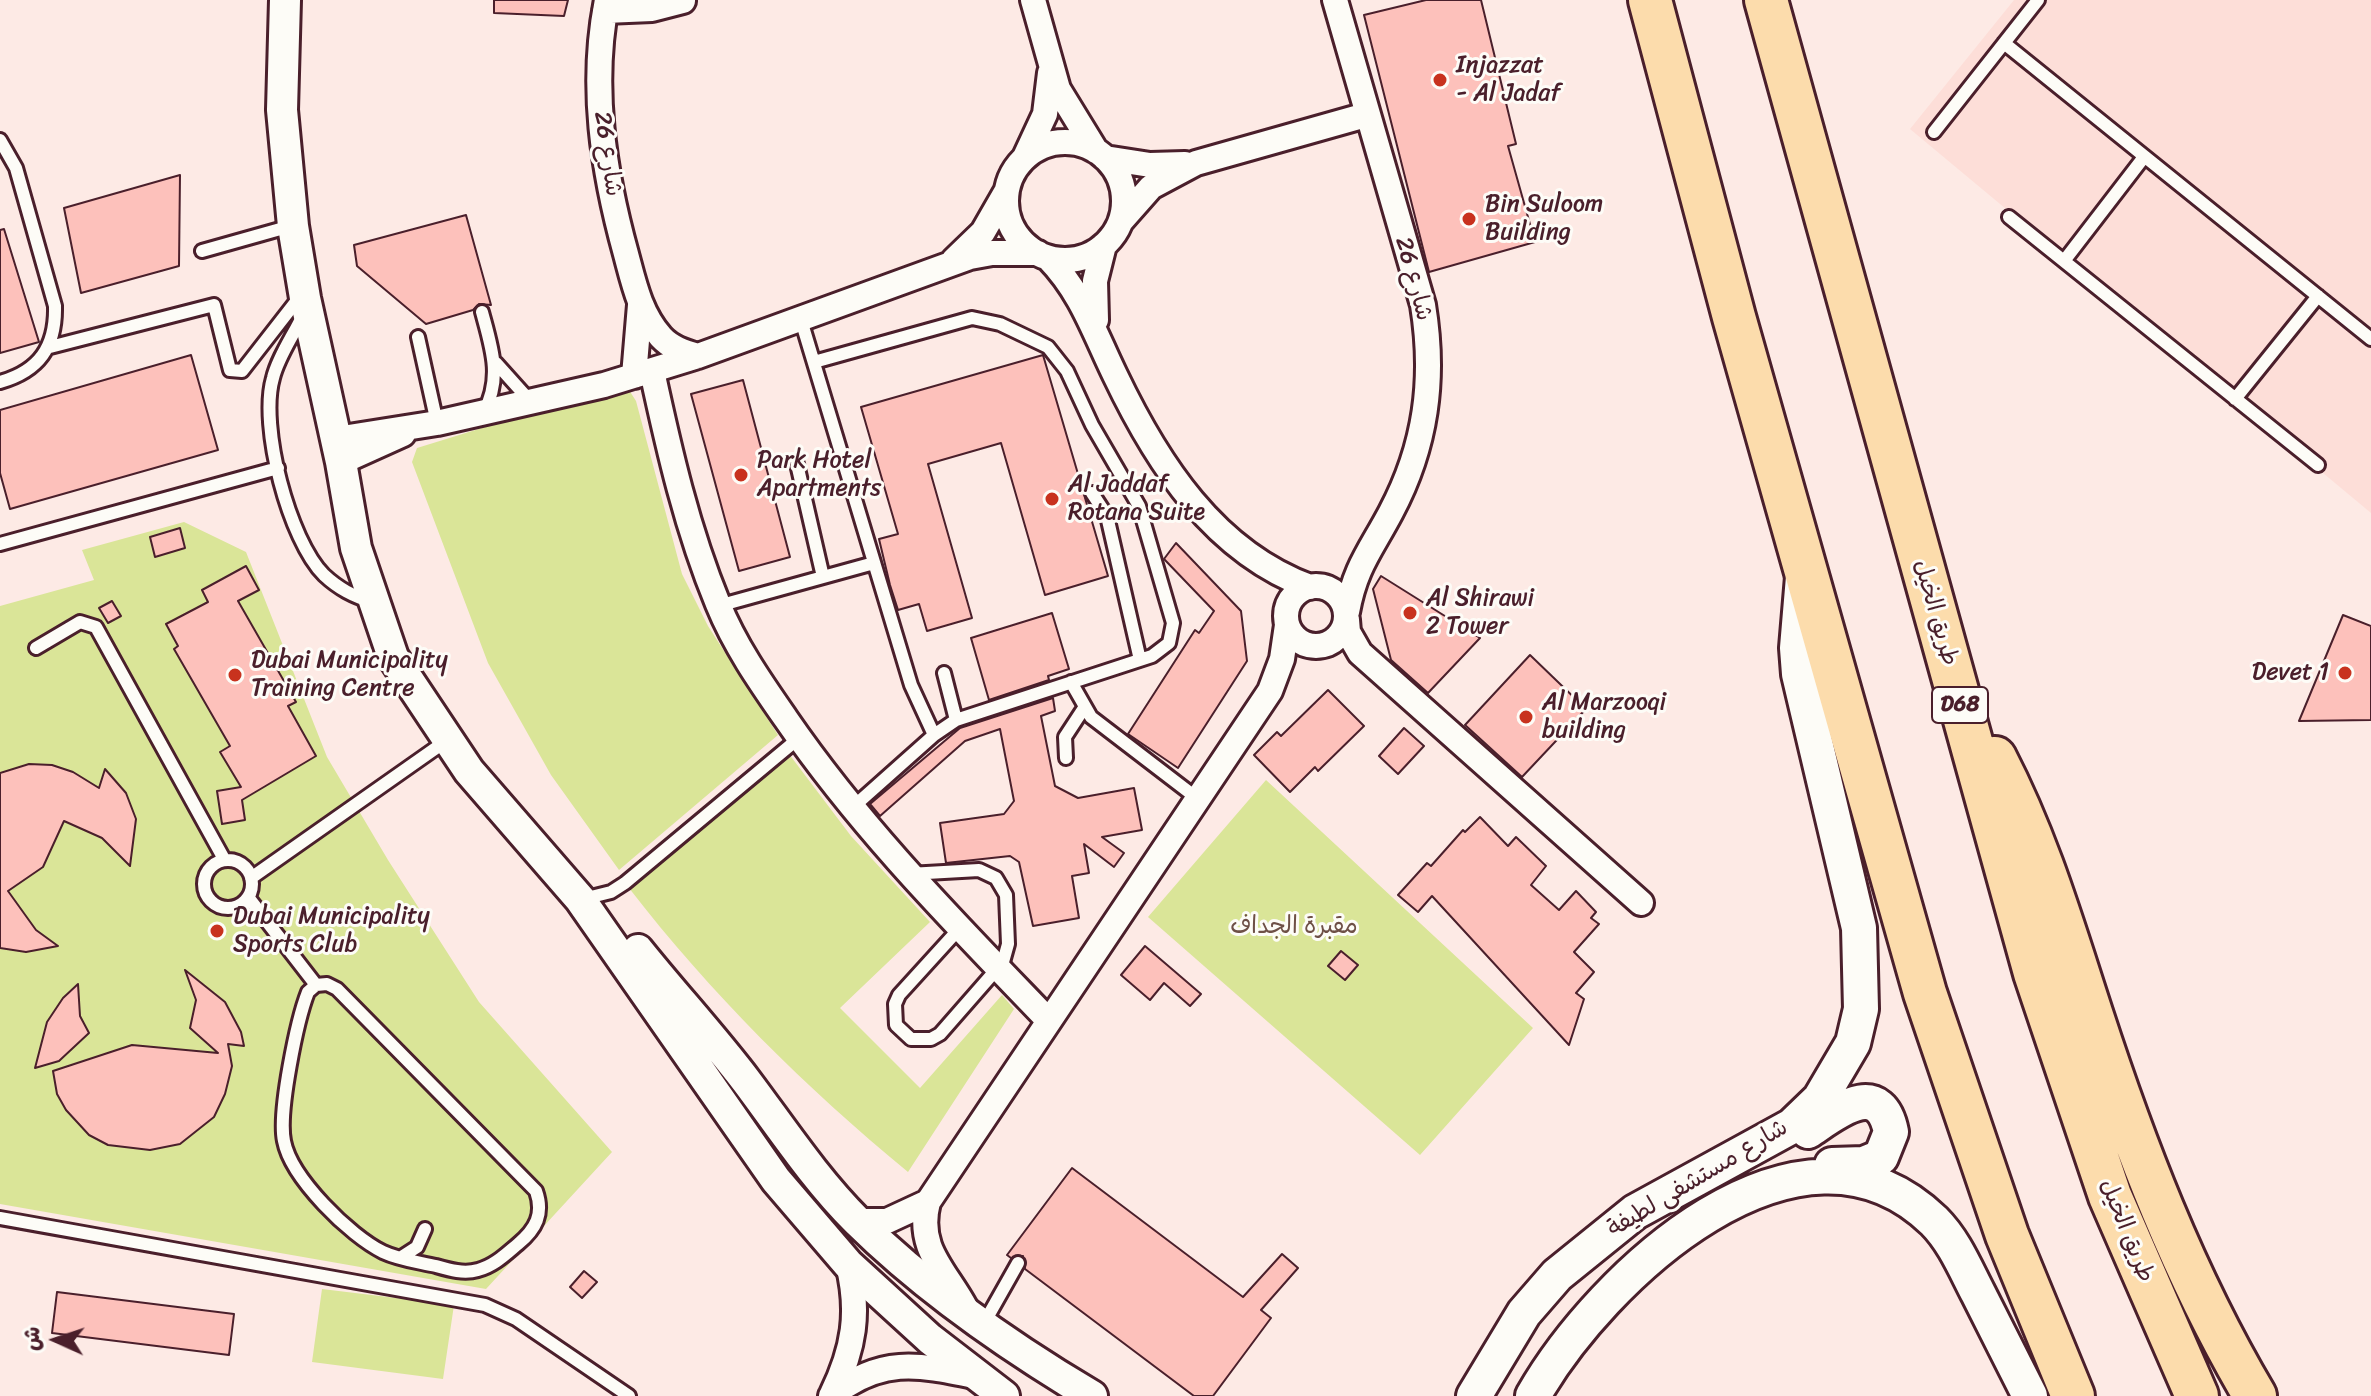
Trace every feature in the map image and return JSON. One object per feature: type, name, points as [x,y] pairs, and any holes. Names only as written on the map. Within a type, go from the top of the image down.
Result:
[{"type":"highway","points":[[1650,0],[1734,317],[1925,993],[2007,1235],[2073,1396]]},
{"type":"highway","name":"طريق الخيل","points":[[1766,0],[2035,973],[2110,1196],[2197,1396]]},
{"type":"highway","points":[[1956,690],[2002,773],[2046,871],[2100,1041],[2169,1224],[2215,1324],[2255,1396]]},
{"type":"main road","name":"شارع مستشفى لطيفة","points":[[1474,1396],[1524,1313],[1557,1275],[1635,1212],[1792,1126],[1820,1099],[1853,1043],[1861,1009],[1859,928],[1799,674],[1798,635],[1805,561]]},
{"type":"main road","points":[[1724,1165],[1761,1158],[1852,1102],[1871,1103],[1885,1114],[1890,1141],[1873,1162],[1807,1168],[1778,1177],[1746,1195]]},
{"type":"main road","name":"شارع مستشفى لطيفة","points":[[1533,1396],[1564,1350],[1627,1276],[1671,1239],[1746,1195],[1821,1177],[1868,1183],[1911,1202],[1935,1222],[1954,1246],[2030,1396]]},
{"type":"street","points":[[285,0],[282,110],[293,226],[356,548],[393,657],[446,741],[492,801],[580,899],[682,1041],[743,1135],[848,1264],[930,1339],[1004,1396]]},
{"type":"street","points":[[606,6],[652,9],[686,0]]},
{"type":"street","points":[[1033,0],[1050,67],[1068,111],[1101,154],[1123,190],[1095,291],[1099,338]]},
{"type":"street","name":"شارع 26","points":[[1312,586],[1336,575],[1365,551],[1390,515],[1409,476],[1422,434],[1429,391],[1430,348],[1423,305],[1335,0]]},
{"type":"street","name":"شارع 26","points":[[606,6],[599,69],[600,124],[607,179],[640,305],[643,374],[718,606],[739,647],[799,738],[852,808],[907,875],[1049,1021]]},
{"type":"street","points":[[949,264],[983,232],[1025,157],[1045,114],[1050,67]]},
{"type":"street","points":[[339,450],[426,425],[643,374],[801,320],[949,264],[992,253],[1083,257],[1111,235],[1151,187],[1196,163],[1366,115]]},
{"type":"street","points":[[1025,157],[1059,142],[1084,145],[1101,154],[1150,165],[1196,163]]},
{"type":"street","points":[[1006,190],[1012,228],[1078,294],[1129,406],[1170,472],[1221,532],[1248,557],[1286,621],[1303,643],[1370,661]]},
{"type":"street","name":"شارع 26","points":[[640,305],[663,339],[679,351],[698,356]]},
{"type":"street","name":"شارع 26","points":[[1347,616],[1365,551]]},
{"type":"street","points":[[1248,557],[1312,586],[1331,590],[1347,616],[1353,643],[1370,661],[1641,903]]},
{"type":"street","points":[[976,1321],[930,1255],[924,1229],[928,1202],[1270,691],[1282,659],[1290,601],[1312,586]]},
{"type":"street","points":[[1270,691],[1340,635],[1347,616]]},
{"type":"street","points":[[580,899],[632,943],[722,1050],[815,1174],[857,1221],[928,1285],[976,1321],[1092,1396]]},
{"type":"street","points":[[857,1221],[887,1221],[928,1202]]},
{"type":"street","points":[[848,1264],[856,1318],[852,1345],[831,1396],[873,1370],[897,1365],[980,1377]]},
{"type":"lane","points":[[1934,132],[2038,0]]},
{"type":"lane","points":[[2004,43],[2371,339]]},
{"type":"lane","points":[[0,140],[16,168],[55,306],[56,327],[50,347],[37,364],[20,376],[0,382]]},
{"type":"lane","points":[[2064,261],[2144,157]]},
{"type":"lane","points":[[2009,217],[2318,465]]},
{"type":"lane","points":[[202,251],[293,226]]},
{"type":"lane","points":[[2235,399],[2318,296]]},
{"type":"lane","points":[[50,347],[214,305],[230,370],[242,371],[305,299]]},
{"type":"lane","points":[[305,299],[273,377],[269,410],[278,468],[293,520],[310,557],[323,574],[347,594],[372,602]]},
{"type":"lane","points":[[482,312],[496,363],[493,389],[484,412]]},
{"type":"lane","points":[[814,362],[972,318],[1000,324],[1048,347],[1067,371],[1146,522],[1173,623],[1169,643],[1140,660],[956,720],[934,735],[852,808]]},
{"type":"lane","points":[[801,320],[917,702],[934,735]]},
{"type":"lane","points":[[418,337],[426,425]]},
{"type":"lane","points":[[496,363],[531,402]]},
{"type":"lane","points":[[797,464],[823,577]]},
{"type":"lane","points":[[0,544],[278,468]]},
{"type":"lane","points":[[1092,493],[1107,516],[1140,660]]},
{"type":"lane","points":[[718,606],[874,563]]},
{"type":"lane","points":[[36,648],[80,622],[96,627],[224,859]]},
{"type":"lane","points":[[944,673],[956,720]]},
{"type":"lane","points":[[1071,682],[1084,708],[1100,725],[1198,799]]},
{"type":"lane","points":[[1066,758],[1065,737],[1084,708]]},
{"type":"lane","points":[[580,899],[596,897],[625,883],[799,738]]},
{"type":"lane","points":[[251,878],[236,860],[224,859],[205,873],[203,885],[207,897],[227,908],[239,905],[248,897],[251,878],[446,741]]},
{"type":"lane","points":[[907,875],[979,870],[996,878],[1006,895],[1008,944],[997,969],[940,1034],[921,1041],[902,1033],[894,1015],[899,995],[959,929]]},
{"type":"lane","points":[[248,897],[316,985]]},
{"type":"lane","points":[[327,984],[337,989],[530,1182],[540,1201],[540,1212],[531,1233],[487,1267],[459,1272],[400,1258],[372,1246],[349,1227],[299,1175],[286,1149],[283,1119],[304,1002],[316,985],[327,984]]},
{"type":"lane","points":[[0,1218],[485,1305],[516,1319],[629,1396]]},
{"type":"lane","points":[[400,1258],[417,1247],[425,1229]]},
{"type":"lane","points":[[976,1321],[1018,1263]]},
{"type":"shaded area","points":[[2014,0],[2371,0],[2371,513],[1910,129]]},
{"type":"green space","points":[[615,387],[629,390],[636,401],[682,574],[708,626],[778,735],[619,870],[551,775],[488,663],[412,462],[417,448]]},
{"type":"green space","name":"Dubai Municipality Sports Club","points":[[184,522],[246,552],[327,757],[388,860],[479,1002],[612,1152],[486,1289],[0,1204],[0,606],[94,580],[82,550]]},
{"type":"green space","points":[[789,754],[851,836],[930,922],[840,1008],[920,1088],[1002,995],[1014,1009],[908,1172],[833,1107],[761,1038],[692,965],[629,888]]},
{"type":"green space","name":"مقبرة الجداف","points":[[1266,780],[1533,1028],[1420,1155],[1148,917]]},
{"type":"green space","points":[[322,1289],[454,1305],[443,1379],[312,1362]]},
{"type":"building","points":[[494,0],[568,0],[564,16],[494,13]]},
{"type":"building","name":"Injazzat - Al Jadaf","points":[[1426,0],[1481,0],[1516,144],[1508,146],[1535,242],[1429,272],[1364,15]]},
{"type":"building","points":[[180,175],[179,266],[81,293],[64,208]]},
{"type":"building","points":[[466,215],[491,305],[479,304],[473,310],[426,324],[357,266],[354,245]]},
{"type":"building","points":[[4,229],[39,342],[0,353],[0,230]]},
{"type":"building","points":[[191,355],[218,450],[10,509],[0,473],[0,410]]},
{"type":"building","name":"Al Jaddaf Rotana Suite","points":[[1043,355],[1108,576],[1045,595],[1001,443],[928,464],[972,618],[927,631],[919,604],[898,610],[890,585],[879,539],[898,534],[861,407]]},
{"type":"building","name":"Park Hotel Apartments","points":[[743,380],[790,557],[739,571],[691,394]]},
{"type":"building","points":[[180,528],[185,548],[155,557],[150,537]]},
{"type":"building","points":[[1176,543],[1241,611],[1247,661],[1178,768],[1128,734],[1195,630],[1199,633],[1214,611],[1164,559]]},
{"type":"building","name":"Dubai Municipality Training Centre","points":[[246,566],[259,590],[238,601],[296,702],[288,706],[316,756],[242,800],[245,820],[222,824],[217,791],[241,787],[220,752],[230,746],[174,649],[178,646],[166,624],[208,602],[202,590]]},
{"type":"building","name":"Al Shirawi 2 Tower","points":[[1381,576],[1480,638],[1428,693],[1391,660],[1373,589]]},
{"type":"building","points":[[112,601],[121,616],[108,623],[99,608]]},
{"type":"building","points":[[1052,613],[1069,669],[1048,676],[1049,680],[989,700],[971,638]]},
{"type":"building","name":"Devet 1","points":[[2343,615],[2371,626],[2371,720],[2299,721]]},
{"type":"building","name":"Al Marzooqi building","points":[[1530,655],[1586,709],[1522,777],[1465,725]]},
{"type":"building","points":[[1328,690],[1364,726],[1318,771],[1315,767],[1290,792],[1254,755],[1277,732],[1281,736]]},
{"type":"building","points":[[1053,698],[1055,711],[1041,716],[1055,786],[1078,798],[1134,788],[1142,830],[1102,837],[1124,853],[1114,867],[1084,844],[1089,873],[1072,876],[1079,918],[1033,926],[1019,862],[1010,856],[946,863],[940,823],[1004,814],[1014,801],[1000,729],[965,741],[880,816],[870,804],[960,728]]},
{"type":"building","points":[[1404,728],[1424,746],[1398,774],[1379,756]]},
{"type":"building","points":[[29,764],[52,765],[73,772],[99,788],[105,769],[126,793],[136,819],[130,866],[102,838],[64,821],[43,867],[8,891],[36,930],[58,946],[26,952],[0,948],[0,773]]},
{"type":"building","points":[[1480,817],[1508,846],[1516,837],[1546,866],[1531,885],[1559,910],[1576,891],[1596,912],[1591,918],[1599,924],[1574,952],[1594,972],[1576,993],[1584,999],[1569,1045],[1432,896],[1418,912],[1398,895],[1427,863],[1431,866],[1463,830],[1465,832]]},
{"type":"building","points":[[1145,946],[1201,994],[1190,1006],[1164,983],[1150,1000],[1121,975]]},
{"type":"building","points":[[1341,951],[1358,965],[1345,980],[1328,966]]},
{"type":"building","points":[[185,970],[225,1002],[241,1032],[244,1046],[228,1044],[232,1066],[225,1094],[214,1117],[180,1144],[150,1150],[108,1145],[89,1135],[66,1110],[57,1094],[53,1071],[132,1045],[218,1053],[190,1028],[196,1000]]},
{"type":"building","points":[[78,984],[80,1016],[89,1033],[59,1061],[35,1068],[47,1022],[63,998]]},
{"type":"building","points":[[1072,1168],[1243,1297],[1282,1254],[1298,1268],[1261,1310],[1271,1318],[1213,1396],[1194,1396],[1025,1269],[1023,1256],[1011,1258],[1007,1255]]},
{"type":"building","points":[[584,1271],[597,1282],[582,1298],[570,1287]]},
{"type":"building","points":[[57,1292],[234,1314],[229,1355],[52,1333]]},
{"type":"place","name":"Injazzat - Al Jadaf","points":[[1440,80]]},
{"type":"place","name":"Bin Suloom Building","points":[[1469,219]]},
{"type":"place","name":"Park Hotel Apartments","points":[[741,475]]},
{"type":"place","name":"Al Jaddaf Rotana Suite","points":[[1052,499]]},
{"type":"place","name":"Al Shirawi 2 Tower","points":[[1410,613]]},
{"type":"place","name":"Devet 1","points":[[2345,673]]},
{"type":"place","name":"Dubai Municipality Training Centre","points":[[235,675]]},
{"type":"place","name":"Al Marzooqi building","points":[[1526,717]]},
{"type":"place","name":"Dubai Municipality Sports Club","points":[[217,931]]}]
